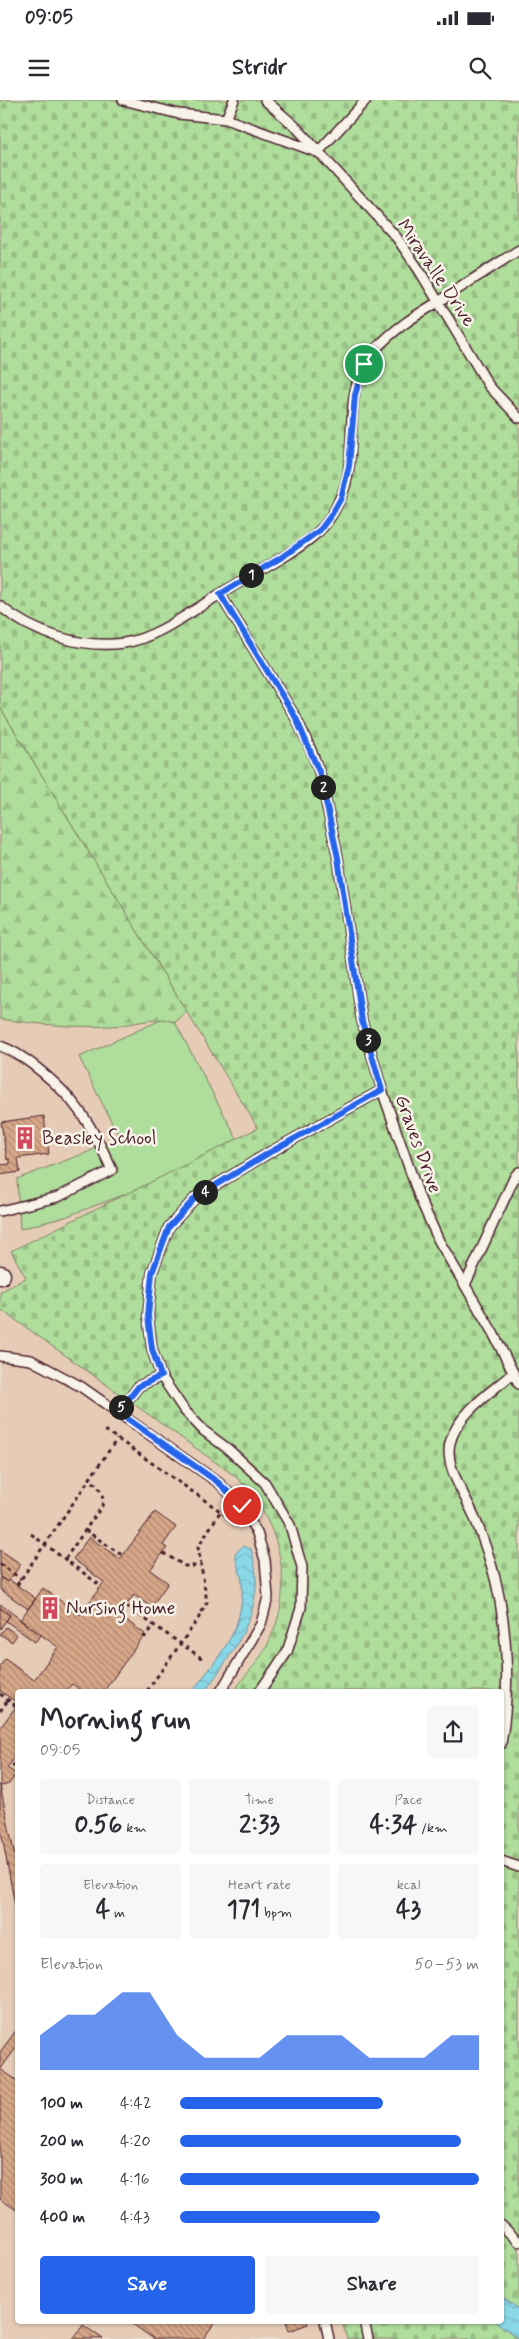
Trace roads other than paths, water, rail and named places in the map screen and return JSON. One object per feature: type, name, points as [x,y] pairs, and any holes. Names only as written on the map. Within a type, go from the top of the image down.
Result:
[{"type":"lane","name":"Miravalle Drive","points":[[123,100],[178,114],[226,119],[318,152]]},
{"type":"lane","points":[[226,119],[234,100]]},
{"type":"lane","name":"Miravalle Drive","points":[[265,100],[296,127],[397,238],[488,386],[519,418]]},
{"type":"lane","points":[[318,152],[366,100]]},
{"type":"lane","points":[[0,606],[35,629],[61,638],[96,643],[124,643],[156,632],[282,557],[320,530],[341,498],[349,466],[355,395],[364,364],[374,351],[413,316],[519,250]]},
{"type":"lane","name":"Graves Drive","points":[[220,594],[296,718],[320,774],[338,858],[362,1021],[382,1090],[420,1199],[439,1241],[493,1333],[512,1374],[519,1384]]},
{"type":"lane","points":[[0,1046],[10,1049],[44,1074],[78,1109],[101,1147],[112,1170],[58,1197],[0,1211]]},
{"type":"lane","points":[[261,1689],[287,1652],[301,1608],[302,1567],[290,1525],[265,1483],[197,1424],[184,1410],[161,1376],[152,1349],[148,1316],[152,1273],[169,1227],[196,1197],[272,1151],[382,1090]]},
{"type":"lane","points":[[466,1285],[515,1176],[519,1172]]},
{"type":"lane","points":[[0,1356],[31,1360],[80,1386],[219,1483],[242,1506],[258,1534],[265,1560],[268,1597],[261,1624],[222,1689]]},
{"type":"lane","points":[[504,1713],[506,1693],[504,1628],[496,1582],[476,1520],[452,1467],[450,1445],[455,1428],[512,1374]]},
{"type":"lane","points":[[118,1412],[139,1386],[161,1376]]},
{"type":"lane","points":[[504,1862],[519,1867]]},
{"type":"lane","points":[[504,2228],[519,2242]]},
{"type":"lane","points":[[326,2324],[329,2339]]},
{"type":"lane","points":[[365,2324],[368,2339]]},
{"type":"water","points":[[243,1546],[251,1549],[256,1589],[253,1608],[238,1642],[217,1675],[206,1689],[194,1689],[228,1642],[239,1616],[242,1601],[242,1584],[235,1554]]},
{"type":"water","points":[[504,2299],[519,2309],[519,2339],[499,2324],[504,2324]]},
{"type":"place","name":"Beasley School","points":[[25,1138]]},
{"type":"place","name":"Nursing Home","points":[[50,1608]]}]
